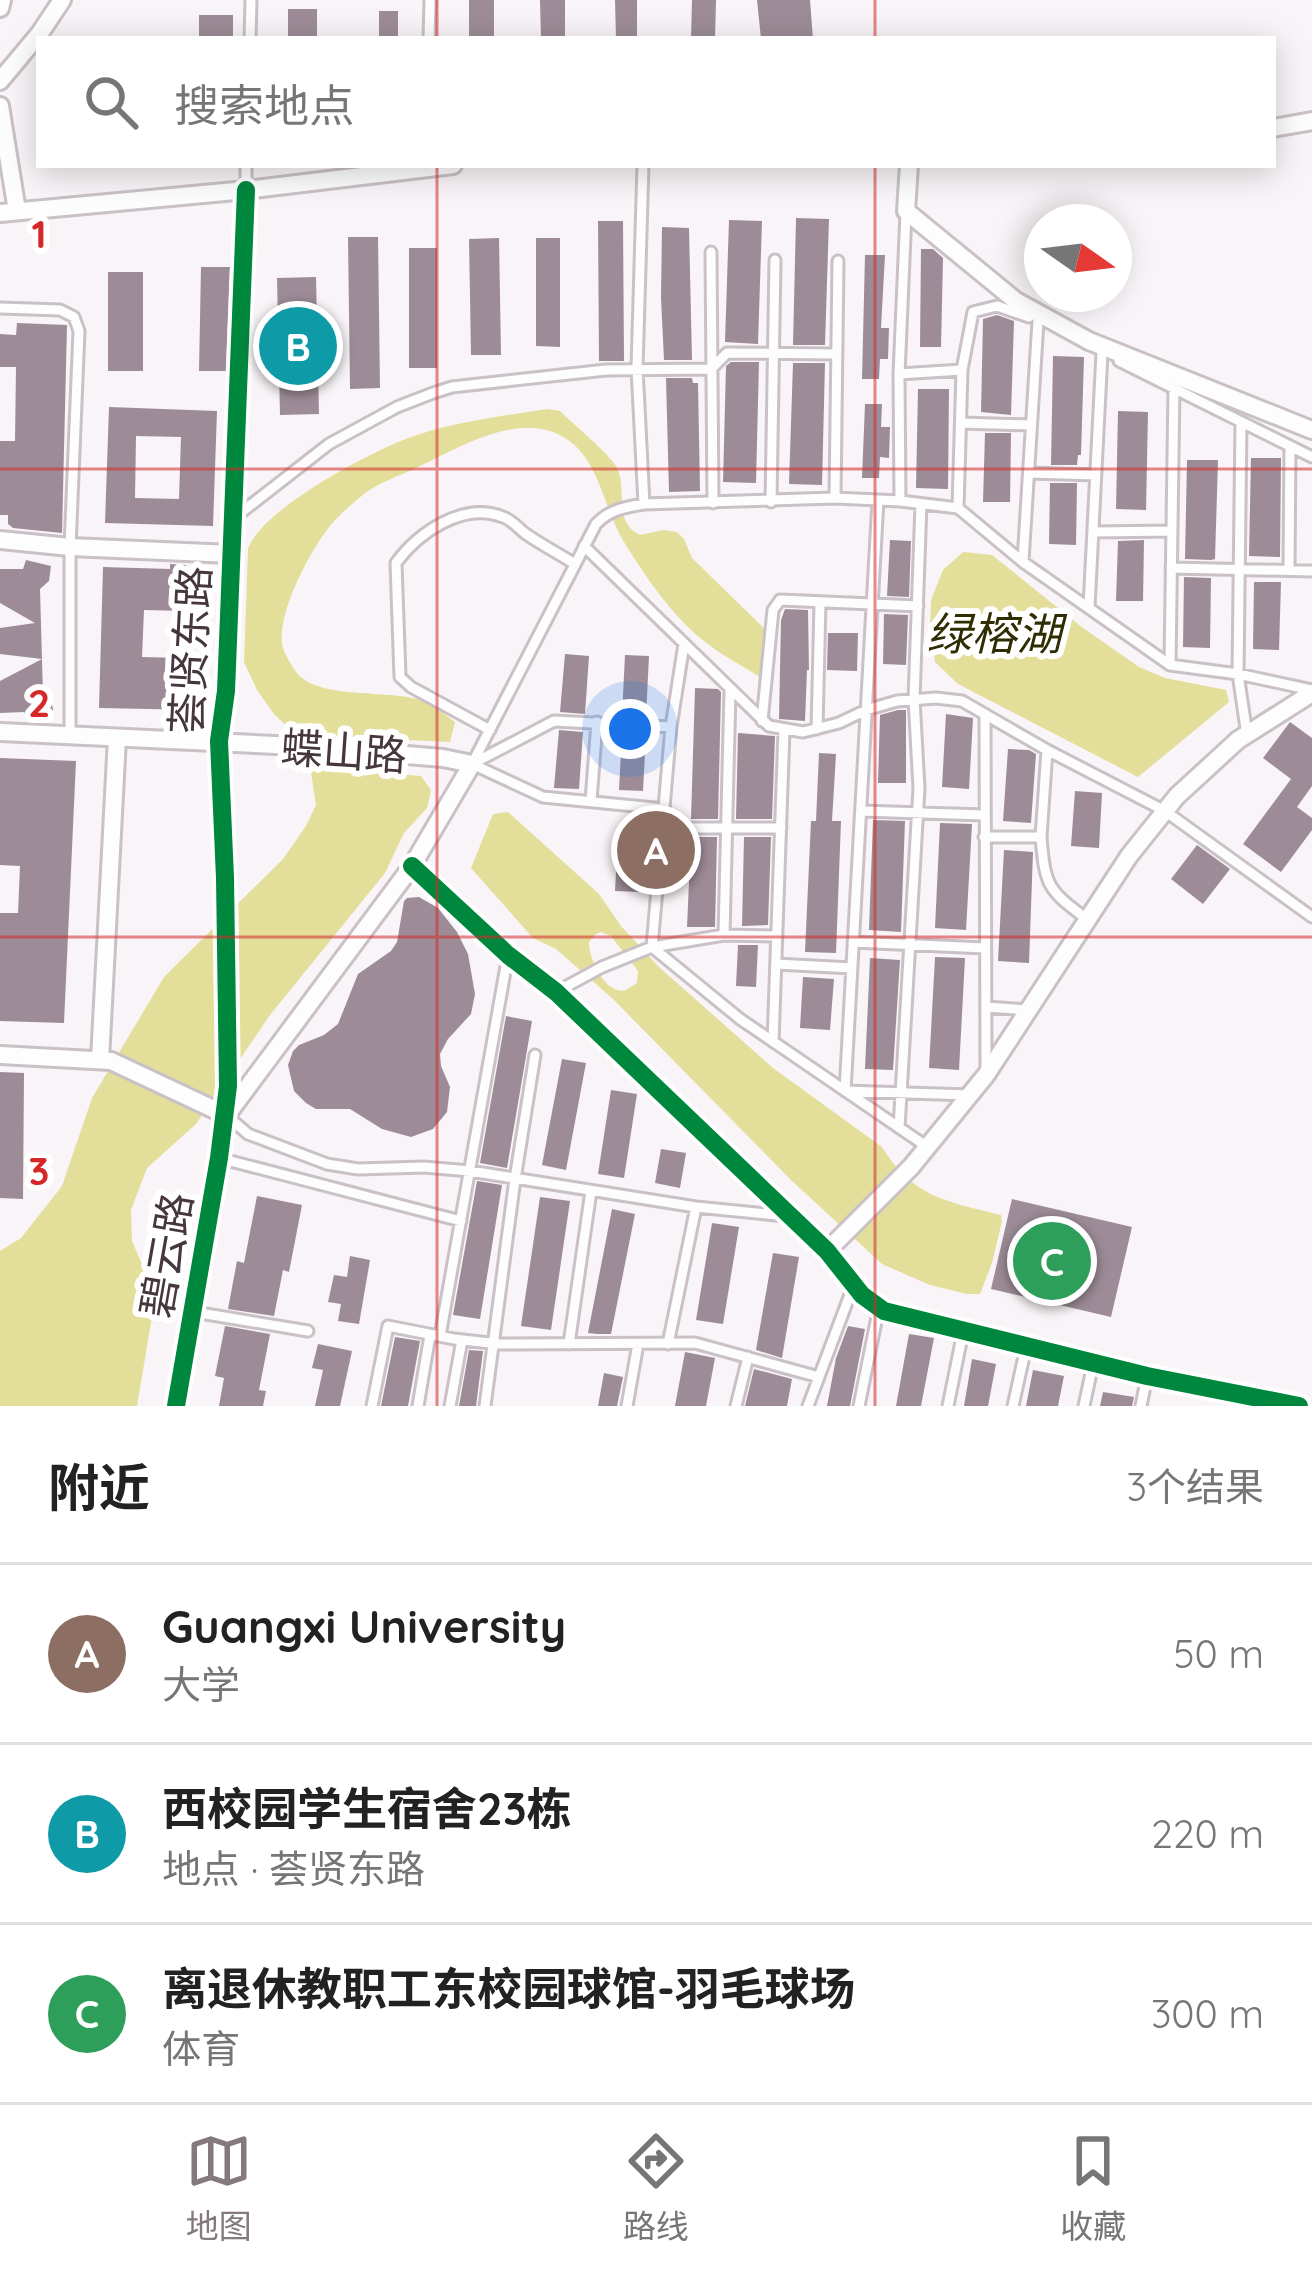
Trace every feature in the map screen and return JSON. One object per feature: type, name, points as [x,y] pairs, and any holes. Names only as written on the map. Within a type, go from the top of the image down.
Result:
[{"type":"street","points":[[38,36],[62,0]]},
{"type":"street","points":[[0,81],[36,38]]},
{"type":"street","points":[[0,106],[8,212],[428,168]]},
{"type":"street","points":[[1276,127],[1312,121]]},
{"type":"street","points":[[909,168],[906,211],[1016,301],[1071,331],[1312,430]]},
{"type":"street","name":"荟贤东路","points":[[218,1112],[228,1086],[226,878],[218,741],[226,691],[246,190]]},
{"type":"street","points":[[0,540],[232,554]]},
{"type":"street","points":[[834,1245],[911,1168],[986,1075],[1129,856],[1165,811],[1246,735],[1312,692]]},
{"type":"street","name":"蝶山路","points":[[0,732],[218,741],[472,764]]},
{"type":"street","points":[[105,1060],[118,738]]},
{"type":"street","points":[[0,1055],[105,1060],[218,1112],[412,866],[472,764]]},
{"type":"street","points":[[412,866],[508,955],[556,992],[789,1216],[834,1245],[854,1284],[879,1307],[907,1318],[1148,1376],[1300,1406]]},
{"type":"street","name":"碧云路","points":[[176,1406],[219,1158],[218,1112]]},
{"type":"lane","points":[[250,36],[251,0]]},
{"type":"lane","points":[[429,36],[430,0]]},
{"type":"lane","points":[[246,190],[247,168]]},
{"type":"lane","points":[[643,168],[637,368],[644,504]]},
{"type":"lane","points":[[900,501],[899,374],[906,211]]},
{"type":"lane","points":[[711,253],[713,503]]},
{"type":"lane","points":[[771,502],[775,260]]},
{"type":"lane","points":[[835,498],[838,261]]},
{"type":"lane","points":[[0,308],[60,310],[74,317],[79,331],[70,547],[70,734]]},
{"type":"lane","points":[[958,508],[962,370],[973,311],[985,308],[1009,308],[1038,321],[1312,458]]},
{"type":"lane","points":[[1023,562],[1038,321]]},
{"type":"lane","points":[[233,519],[329,444],[433,392],[637,368],[711,369],[727,352],[836,354]]},
{"type":"lane","points":[[1089,607],[1102,353]]},
{"type":"lane","points":[[899,374],[962,370]]},
{"type":"lane","points":[[1170,665],[1174,387]]},
{"type":"lane","points":[[1241,422],[1238,674],[1246,735]]},
{"type":"lane","points":[[962,423],[1030,425]]},
{"type":"lane","points":[[1289,568],[1290,446]]},
{"type":"lane","points":[[1029,473],[1096,475]]},
{"type":"lane","points":[[472,764],[604,514],[644,504],[835,498],[958,508],[1023,562],[1170,665],[1238,674],[1312,692]]},
{"type":"lane","points":[[845,1091],[878,500]]},
{"type":"lane","points":[[899,1128],[919,788],[914,699],[922,504]]},
{"type":"lane","points":[[490,730],[400,677],[396,563],[433,527],[482,514],[504,517],[575,564]]},
{"type":"lane","points":[[1093,532],[1172,531]]},
{"type":"lane","points":[[584,546],[762,721],[803,732],[914,699],[962,701],[1165,811],[1312,917]]},
{"type":"lane","points":[[1171,568],[1312,571]]},
{"type":"lane","points":[[762,721],[773,610],[780,600],[918,606]]},
{"type":"lane","points":[[817,729],[820,602]]},
{"type":"lane","points":[[649,948],[684,644]]},
{"type":"lane","points":[[724,935],[730,690]]},
{"type":"lane","points":[[985,714],[986,1075]]},
{"type":"lane","points":[[472,764],[554,721],[671,727]]},
{"type":"lane","points":[[591,801],[597,722]]},
{"type":"lane","points":[[773,1042],[784,730]]},
{"type":"lane","points":[[1047,750],[1041,837],[1047,882],[1088,920]]},
{"type":"lane","points":[[472,764],[543,797],[664,809]]},
{"type":"lane","points":[[861,811],[984,815]]},
{"type":"lane","points":[[663,827],[781,828]]},
{"type":"lane","points":[[984,837],[1041,837]]},
{"type":"lane","points":[[556,992],[649,948],[724,935],[777,936]]},
{"type":"lane","points":[[853,942],[985,948]]},
{"type":"lane","points":[[649,948],[740,1019],[928,1148]]},
{"type":"lane","points":[[418,1406],[461,1220],[508,955]]},
{"type":"lane","points":[[776,964],[852,968]]},
{"type":"lane","points":[[986,1007],[1029,1010]]},
{"type":"lane","points":[[485,1406],[535,1055]]},
{"type":"lane","points":[[845,1091],[970,1095]]},
{"type":"lane","points":[[218,1112],[248,1134],[327,1164],[470,1172],[696,1207],[789,1216]]},
{"type":"lane","points":[[219,1158],[461,1220]]},
{"type":"lane","points":[[569,1344],[592,1191]]},
{"type":"lane","points":[[668,1343],[696,1207]]},
{"type":"lane","points":[[808,1406],[854,1284]]},
{"type":"lane","points":[[859,1406],[879,1307]]},
{"type":"lane","points":[[194,1312],[308,1331]]},
{"type":"lane","points":[[372,1406],[388,1325],[494,1344],[695,1343],[819,1377]]},
{"type":"lane","points":[[948,1406],[963,1332]]},
{"type":"lane","points":[[450,1406],[462,1340]]},
{"type":"lane","points":[[627,1406],[638,1344]]},
{"type":"lane","points":[[1013,1406],[1026,1347]]},
{"type":"lane","points":[[736,1406],[748,1357]]},
{"type":"lane","points":[[1084,1406],[1093,1363]]},
{"type":"lane","points":[[1141,1406],[1148,1376]]},
{"type":"water","points":[[547,409],[560,411],[616,466],[623,513],[631,529],[640,535],[677,532],[692,558],[770,634],[765,680],[711,646],[670,608],[624,542],[592,469],[573,444],[542,429],[524,428],[485,436],[365,493],[319,542],[302,571],[284,620],[284,651],[306,681],[334,690],[422,701],[455,722],[450,742],[296,735],[274,714],[244,662],[248,549],[257,533],[322,482],[398,442],[449,426]]},
{"type":"water","name":"绿榕湖","points":[[963,552],[992,555],[1139,667],[1165,678],[1226,690],[1229,702],[1138,777],[958,684],[935,662],[931,600],[943,570]]},
{"type":"water","points":[[310,766],[421,776],[431,790],[427,808],[404,833],[385,873],[270,1015],[196,1124],[147,1168],[131,1210],[132,1241],[157,1287],[137,1406],[0,1406],[0,1251],[21,1238],[62,1186],[92,1098],[164,977],[283,859],[306,826],[316,805]]},
{"type":"water","points":[[508,812],[599,894],[659,967],[773,1068],[882,1147],[906,1177],[948,1201],[1001,1215],[992,1263],[980,1294],[930,1285],[882,1264],[791,1180],[613,999],[556,949],[533,938],[471,868],[493,814]],"holes":[[[596,934],[611,936],[638,971],[637,983],[625,990],[606,982],[591,955],[589,942]]]},
{"type":"building","points":[[469,0],[494,0],[494,36],[469,36]]},
{"type":"building","points":[[540,0],[565,0],[565,36],[541,36]]},
{"type":"building","points":[[615,0],[637,0],[637,36],[616,36]]},
{"type":"building","points":[[692,0],[716,0],[715,36],[691,36]]},
{"type":"building","points":[[757,0],[810,0],[813,36],[761,36]]},
{"type":"building","points":[[288,9],[317,9],[317,36],[288,36]]},
{"type":"building","points":[[379,11],[398,11],[398,36],[379,36]]},
{"type":"building","points":[[199,15],[233,15],[233,36],[199,36]]},
{"type":"building","points":[[796,218],[829,219],[825,345],[793,345]]},
{"type":"building","points":[[729,220],[762,221],[758,344],[725,342]]},
{"type":"building","points":[[598,221],[623,221],[624,361],[599,361]]},
{"type":"building","points":[[662,227],[689,228],[692,360],[664,360]]},
{"type":"building","points":[[348,237],[378,237],[380,388],[350,389]]},
{"type":"building","points":[[499,238],[501,355],[471,355],[469,239]]},
{"type":"building","points":[[536,238],[560,238],[560,347],[536,346]]},
{"type":"building","points":[[409,248],[437,248],[437,368],[409,368]]},
{"type":"building","points":[[921,249],[933,249],[943,258],[941,347],[920,347]]},
{"type":"building","points":[[865,255],[885,255],[881,328],[889,328],[888,359],[880,359],[879,379],[862,379]]},
{"type":"building","points":[[201,267],[230,267],[226,371],[199,371]]},
{"type":"building","points":[[108,272],[143,272],[143,371],[108,371]]},
{"type":"building","points":[[316,277],[319,414],[280,415],[277,278]]},
{"type":"building","points":[[997,315],[1014,321],[1011,415],[981,412],[983,319]]},
{"type":"building","points":[[17,323],[67,325],[62,533],[13,528],[8,515],[0,515],[0,441],[15,441],[16,367],[0,367],[0,334],[16,335]]},
{"type":"building","points":[[1053,356],[1084,357],[1077,465],[1051,465]]},
{"type":"building","points":[[759,362],[756,483],[723,482],[726,366]]},
{"type":"building","points":[[793,363],[825,363],[822,485],[789,484]]},
{"type":"building","points":[[666,378],[692,378],[698,383],[700,491],[669,492]]},
{"type":"building","points":[[918,389],[949,389],[948,489],[916,488]]},
{"type":"building","points":[[865,404],[882,404],[881,427],[890,427],[889,458],[880,457],[879,478],[862,478]]},
{"type":"building","points":[[109,407],[217,411],[213,526],[105,523]],"holes":[[[136,436],[181,437],[179,499],[135,498]]]},
{"type":"building","points":[[1118,411],[1148,412],[1146,510],[1116,509]]},
{"type":"building","points":[[985,433],[1011,433],[1010,502],[983,502]]},
{"type":"building","points":[[1251,458],[1281,458],[1280,557],[1249,556]]},
{"type":"building","points":[[1187,460],[1218,460],[1215,559],[1185,559]]},
{"type":"building","points":[[1050,483],[1077,483],[1076,545],[1049,544]]},
{"type":"building","points":[[890,540],[911,541],[909,597],[887,596]]},
{"type":"building","points":[[1144,540],[1143,601],[1116,601],[1118,541]]},
{"type":"building","points":[[26,560],[51,566],[49,581],[40,589],[42,659],[0,654],[0,628],[35,623],[0,603],[0,569],[23,569]]},
{"type":"building","points":[[170,564],[186,565],[184,611],[144,610],[142,657],[201,663],[200,710],[99,708],[103,567],[170,569]]},
{"type":"building","points":[[1184,577],[1211,578],[1210,648],[1183,647]]},
{"type":"building","points":[[1254,582],[1281,582],[1279,650],[1253,649]]},
{"type":"building","points":[[785,609],[808,610],[805,721],[779,719]]},
{"type":"building","points":[[884,614],[908,615],[906,665],[883,664]]},
{"type":"building","points":[[828,633],[858,633],[857,671],[827,670]]},
{"type":"building","points":[[565,654],[589,656],[585,714],[560,712]]},
{"type":"building","points":[[625,655],[649,656],[646,717],[622,716]]},
{"type":"building","points":[[42,659],[43,696],[51,700],[52,714],[34,721],[27,720],[24,712],[0,713],[0,681]]},
{"type":"building","points":[[695,688],[721,692],[718,819],[691,819]]},
{"type":"building","points":[[906,710],[906,783],[878,783],[880,715]]},
{"type":"building","points":[[946,714],[973,718],[969,789],[942,787]]},
{"type":"building","points":[[1290,722],[1312,738],[1312,786],[1297,807],[1312,818],[1312,830],[1281,872],[1243,844],[1291,779],[1263,758]]},
{"type":"building","points":[[559,730],[583,732],[579,789],[554,788]]},
{"type":"building","points":[[622,733],[646,735],[643,791],[619,790]]},
{"type":"building","points":[[738,733],[775,736],[772,819],[736,819]]},
{"type":"building","points":[[1008,749],[1036,754],[1031,823],[1003,821]]},
{"type":"building","points":[[819,753],[836,754],[832,821],[841,821],[836,953],[805,952]]},
{"type":"building","points":[[0,758],[76,761],[64,1023],[0,1021],[0,913],[18,913],[20,866],[0,865]]},
{"type":"building","points":[[1075,791],[1102,793],[1099,848],[1071,846]]},
{"type":"building","points":[[873,820],[905,821],[901,932],[869,930]]},
{"type":"building","points":[[940,823],[972,824],[966,930],[935,928]]},
{"type":"building","points":[[618,833],[642,834],[640,892],[615,891]]},
{"type":"building","points":[[691,837],[717,837],[715,927],[687,927]]},
{"type":"building","points":[[744,837],[771,837],[768,925],[742,926]]},
{"type":"building","points":[[1197,845],[1230,869],[1203,904],[1171,879]]},
{"type":"building","points":[[1004,850],[1033,852],[1029,963],[998,961]]},
{"type":"building","points":[[419,897],[438,908],[457,932],[468,954],[475,994],[471,1014],[440,1054],[450,1087],[447,1112],[433,1129],[411,1137],[382,1129],[350,1109],[316,1109],[294,1091],[288,1065],[299,1045],[338,1024],[358,974],[397,942],[404,901]]},
{"type":"building","points":[[738,945],[758,945],[756,987],[736,986]]},
{"type":"building","points":[[935,957],[965,958],[959,1070],[929,1068]]},
{"type":"building","points":[[870,958],[900,960],[893,1070],[865,1069]]},
{"type":"building","points":[[803,977],[834,979],[830,1030],[800,1028]]},
{"type":"building","points":[[506,1016],[532,1021],[507,1168],[480,1163]]},
{"type":"building","points":[[562,1059],[586,1063],[566,1170],[542,1165]]},
{"type":"building","points":[[0,1072],[24,1073],[23,1199],[0,1198]]},
{"type":"building","points":[[611,1090],[637,1094],[624,1178],[598,1174]]},
{"type":"building","points":[[661,1149],[686,1153],[680,1188],[655,1183]]},
{"type":"building","points":[[477,1181],[502,1185],[480,1319],[453,1315]]},
{"type":"building","points":[[257,1196],[302,1205],[289,1272],[283,1270],[274,1316],[228,1309],[237,1261],[244,1263]]},
{"type":"building","points":[[540,1197],[570,1201],[551,1330],[521,1326]]},
{"type":"building","points":[[1012,1199],[1132,1227],[1111,1317],[991,1289]]},
{"type":"building","points":[[612,1209],[635,1214],[611,1334],[588,1333]]},
{"type":"building","points":[[712,1223],[739,1227],[723,1324],[696,1320]]},
{"type":"building","points":[[773,1253],[799,1257],[782,1358],[756,1350]]},
{"type":"building","points":[[350,1256],[370,1260],[359,1324],[338,1321],[341,1304],[328,1302],[334,1275],[347,1277]]},
{"type":"building","points":[[225,1326],[270,1334],[259,1390],[266,1391],[263,1406],[219,1406],[224,1378],[215,1376]]},
{"type":"building","points":[[848,1326],[865,1329],[850,1406],[827,1406],[836,1358]]},
{"type":"building","points":[[909,1334],[934,1338],[921,1406],[896,1406]]},
{"type":"building","points":[[395,1337],[420,1341],[408,1406],[381,1406]]},
{"type":"building","points":[[318,1344],[352,1351],[340,1406],[315,1406],[323,1370],[312,1368]]},
{"type":"building","points":[[469,1350],[483,1351],[476,1406],[459,1406]]},
{"type":"building","points":[[685,1352],[715,1358],[706,1406],[675,1406]]},
{"type":"building","points":[[972,1359],[996,1364],[988,1406],[964,1406]]},
{"type":"building","points":[[754,1369],[792,1379],[787,1406],[745,1406]]},
{"type":"building","points":[[1033,1370],[1064,1376],[1058,1406],[1026,1406]]},
{"type":"building","points":[[604,1373],[623,1377],[617,1406],[598,1406]]},
{"type":"building","points":[[1103,1392],[1134,1397],[1132,1406],[1100,1406]]},
{"type":"cycle path","points":[[176,1406],[228,1086],[219,741],[226,691],[246,190]]},
{"type":"cycle path","points":[[412,866],[508,955],[556,992],[827,1251],[862,1295],[884,1311],[1147,1376],[1299,1406]]},
{"type":"place","name":"西校园学生宿舍23栋","points":[[298,346]]},
{"type":"place","name":"Guangxi University","points":[[656,850]]},
{"type":"place","name":"离退休教职工东校园球馆-羽毛球场","points":[[1052,1261]]}]
